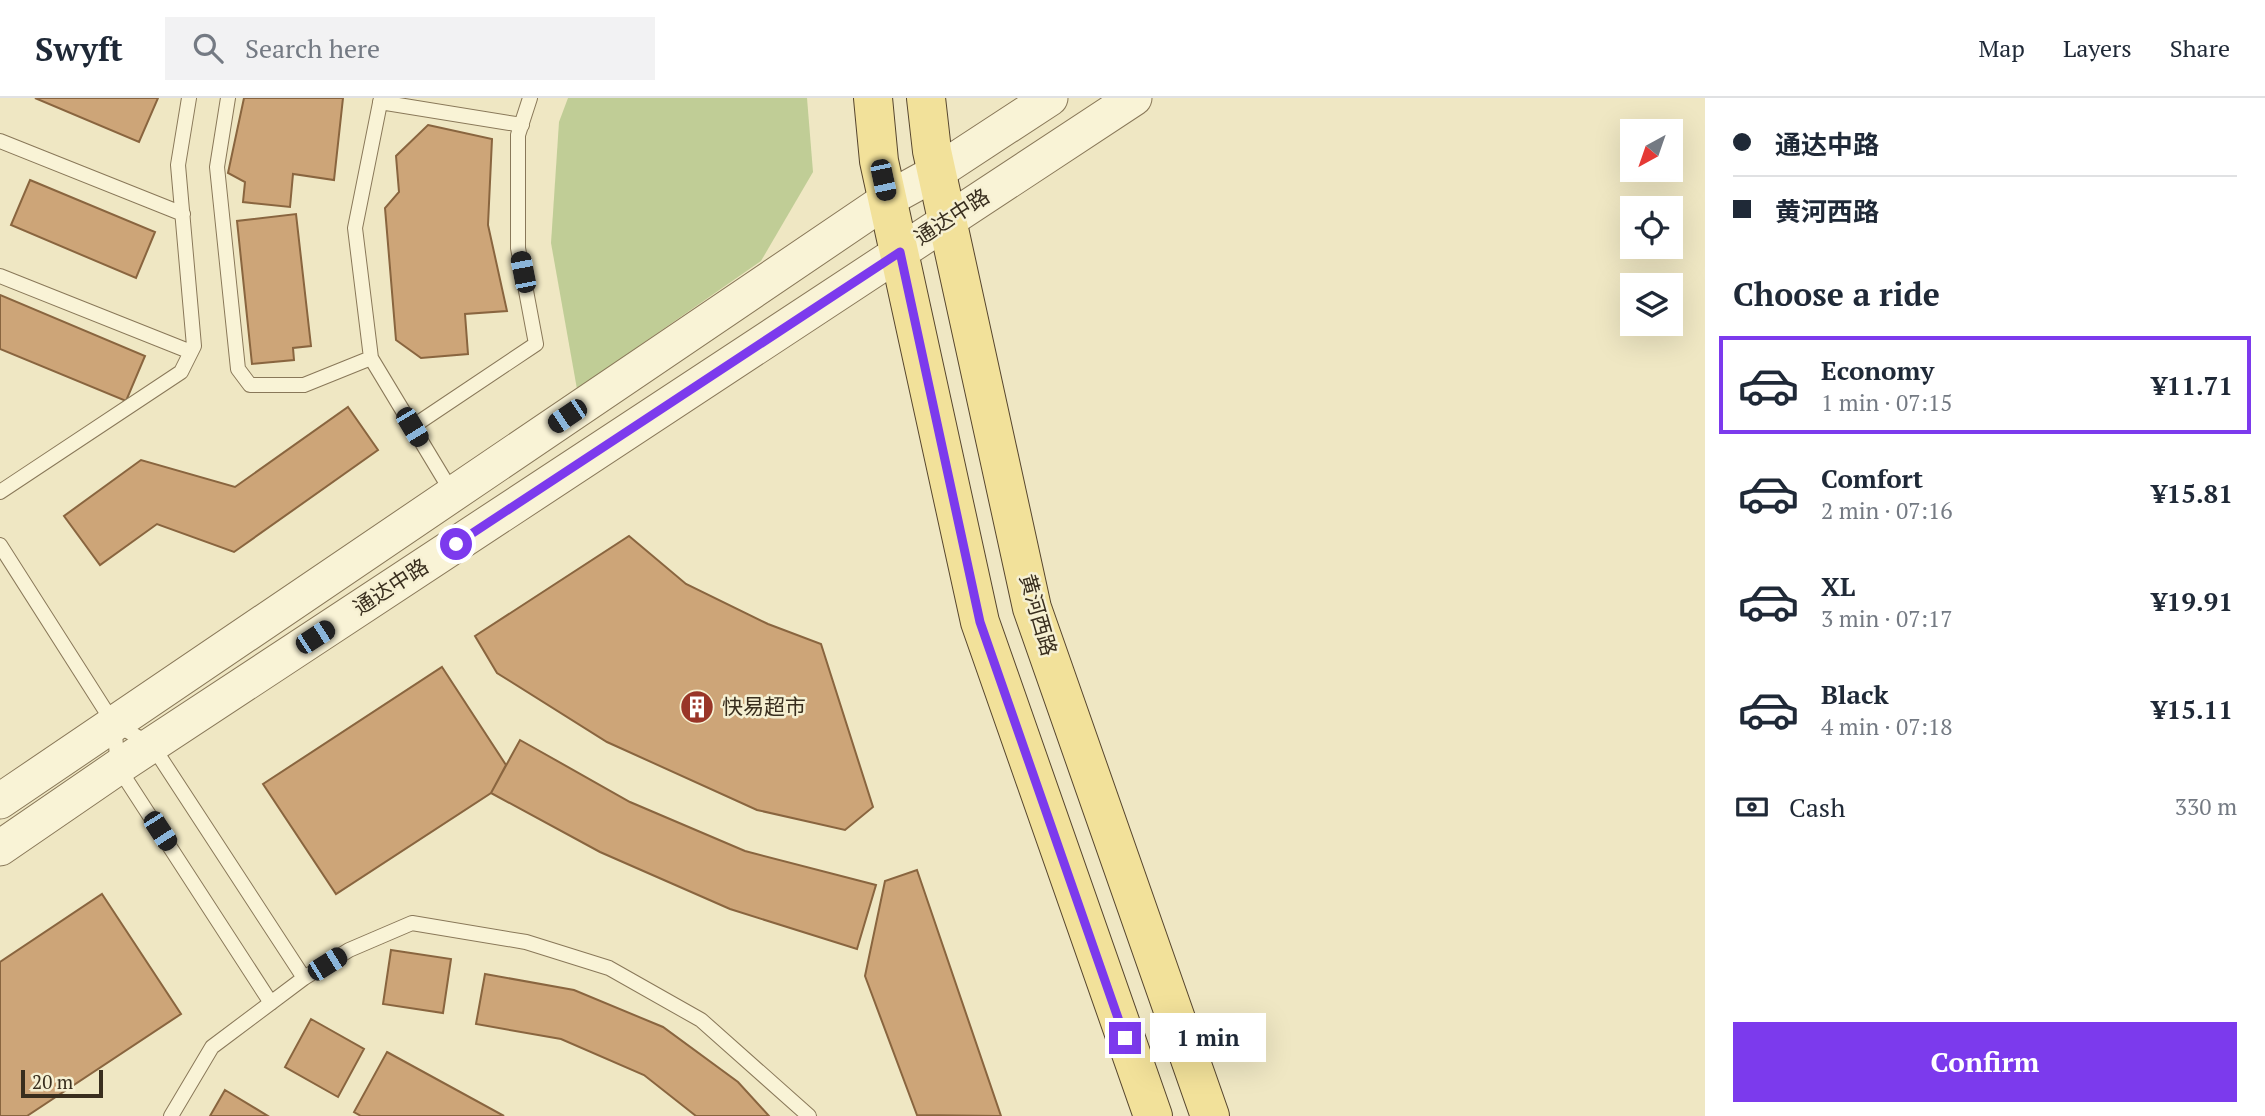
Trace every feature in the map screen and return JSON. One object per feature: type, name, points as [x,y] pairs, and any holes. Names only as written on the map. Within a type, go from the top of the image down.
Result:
[{"type":"main road","points":[[873,98],[879,161],[980,622],[1153,1116]]},
{"type":"main road","name":"黄河西路","points":[[926,98],[932,151],[1032,608],[1210,1116]]},
{"type":"street","name":"通达中路","points":[[0,801],[888,199],[937,172],[1050,98]]},
{"type":"street","name":"通达中路","points":[[0,848],[118,767],[1134,98]]},
{"type":"lane","points":[[0,492],[181,372],[194,346],[178,165],[189,98]]},
{"type":"lane","points":[[228,98],[216,167],[238,369],[250,385],[303,385],[371,358]]},
{"type":"lane","points":[[412,427],[536,344],[518,248],[519,135],[530,98]]},
{"type":"lane","points":[[453,494],[371,358],[355,228],[381,100],[522,125]]},
{"type":"lane","points":[[0,141],[183,214]]},
{"type":"lane","points":[[0,276],[191,352]]},
{"type":"lane","points":[[0,545],[114,724],[118,767],[271,1003]]},
{"type":"lane","points":[[114,724],[152,745],[304,978]]},
{"type":"lane","points":[[171,1116],[212,1047],[304,978],[349,950],[412,923],[526,942],[609,968],[701,1020],[809,1116]]},
{"type":"green space","points":[[568,98],[807,98],[813,172],[761,261],[577,389],[551,243],[559,122]]},
{"type":"building","points":[[35,98],[158,98],[139,142]]},
{"type":"building","points":[[244,98],[343,98],[334,180],[293,174],[290,207],[243,202],[245,182],[228,173]]},
{"type":"building","points":[[428,125],[492,139],[488,225],[507,311],[465,314],[468,354],[421,358],[396,340],[385,208],[399,192],[396,156]]},
{"type":"building","points":[[30,180],[155,232],[136,278],[11,225]]},
{"type":"building","points":[[296,214],[311,346],[293,348],[294,360],[252,364],[237,221]]},
{"type":"building","points":[[0,295],[145,356],[126,401],[0,349]]},
{"type":"building","points":[[348,407],[378,450],[234,552],[157,524],[100,565],[64,516],[141,460],[235,487]]},
{"type":"building","name":"快易超市","points":[[629,536],[686,584],[768,624],[821,644],[873,807],[845,830],[757,810],[607,742],[497,673],[475,636]]},
{"type":"building","points":[[442,667],[506,765],[491,793],[336,894],[263,784]]},
{"type":"building","points":[[520,740],[630,802],[745,851],[876,885],[857,949],[730,909],[600,852],[491,793]]},
{"type":"building","points":[[917,870],[1001,1116],[917,1115],[865,976],[885,881]]},
{"type":"building","points":[[102,894],[181,1014],[27,1116],[0,1116],[0,962]]},
{"type":"building","points":[[391,950],[451,959],[443,1013],[383,1004]]},
{"type":"building","points":[[485,974],[574,990],[663,1027],[738,1082],[769,1116],[696,1116],[644,1075],[561,1039],[476,1024]]},
{"type":"building","points":[[311,1019],[364,1049],[338,1097],[285,1067]]},
{"type":"building","points":[[387,1052],[504,1116],[361,1116],[354,1112]]},
{"type":"building","points":[[225,1090],[268,1116],[210,1116]]},
{"type":"place","name":"快易超市","points":[[697,707]]},
{"type":"route","points":[[456,544],[900,252],[980,622],[1125,1038]]}]
